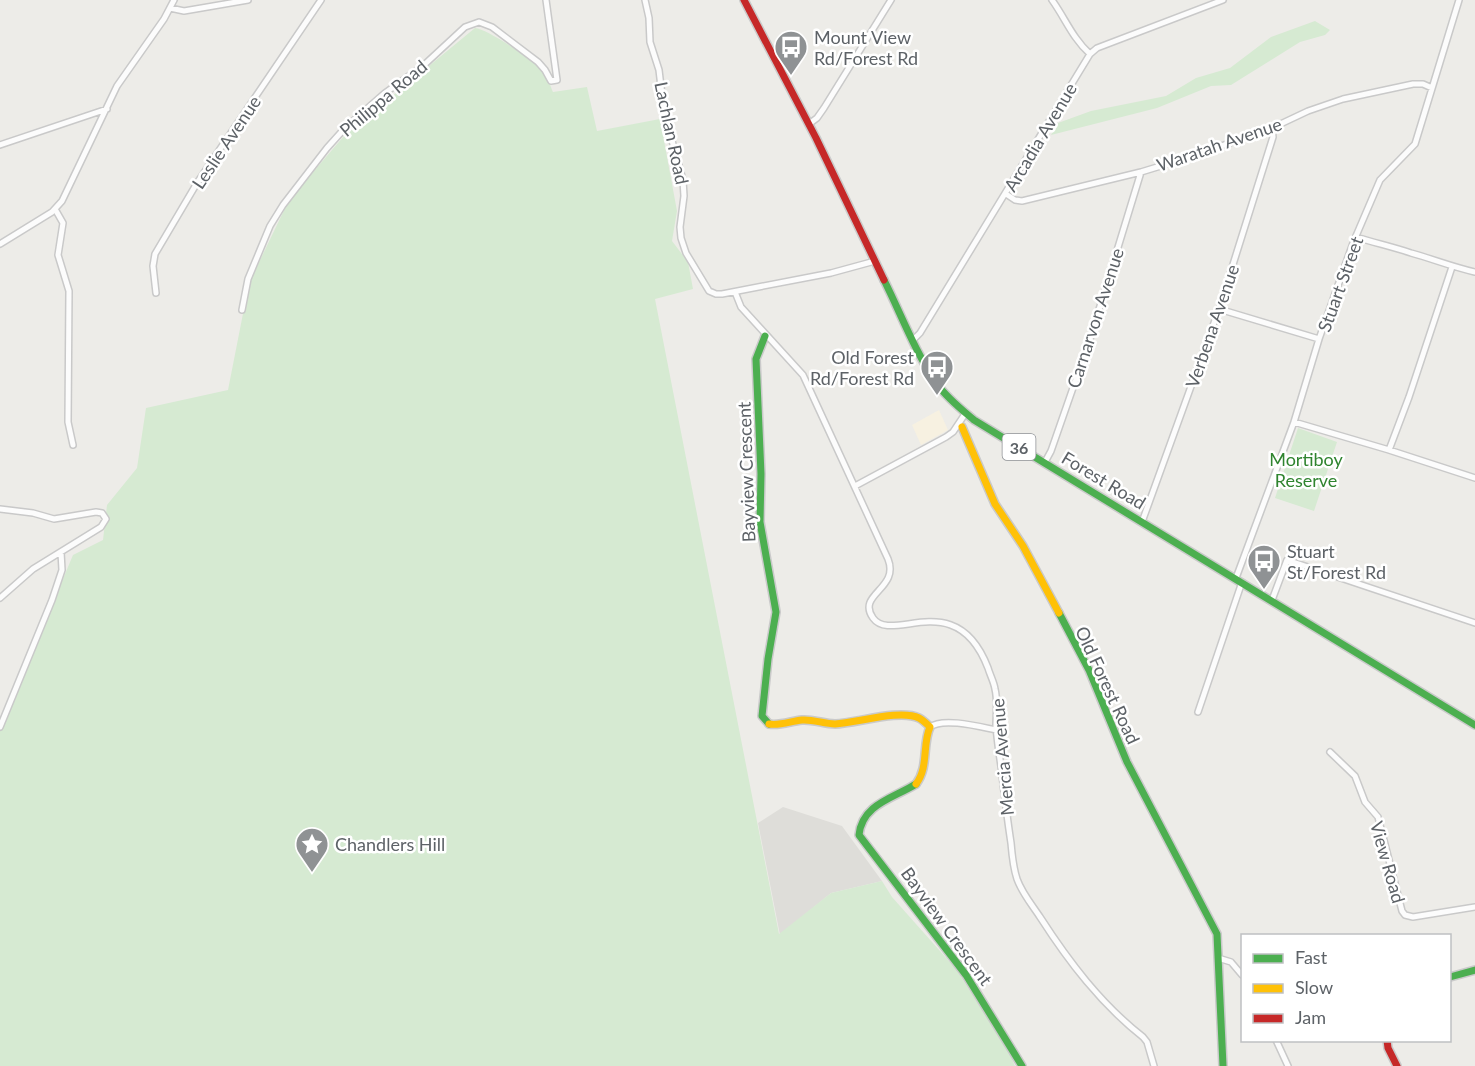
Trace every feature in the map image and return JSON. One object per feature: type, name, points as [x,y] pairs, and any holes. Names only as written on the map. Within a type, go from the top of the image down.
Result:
[{"type":"street","points":[[0,244],[47,215],[64,197],[121,81],[174,0]]},
{"type":"street","points":[[170,8],[184,11],[248,0]]},
{"type":"street","name":"Leslie Avenue","points":[[156,292],[153,266],[155,254],[214,158],[321,0]]},
{"type":"street","name":"Philippa Road","points":[[242,310],[248,279],[270,226],[283,205],[327,148],[345,128],[385,93],[418,70],[465,27],[474,22],[488,24],[534,58],[551,81],[556,81],[558,77],[546,0]]},
{"type":"street","name":"Lachlan Road","points":[[645,0],[649,18],[650,42],[659,70],[661,96],[683,180],[681,238],[686,254],[708,289],[713,294],[720,295],[735,292]]},
{"type":"street","name":"Forest Road","points":[[744,0],[809,124],[913,340],[938,386],[965,414],[1475,725]]},
{"type":"street","points":[[809,124],[824,108],[891,0]]},
{"type":"street","points":[[1052,0],[1066,18],[1080,45],[1090,54],[1097,48],[1223,0]]},
{"type":"street","name":"Stuart Street","points":[[1198,712],[1239,580],[1353,243],[1380,180],[1415,144],[1459,0]]},
{"type":"street","name":"Arcadia Avenue","points":[[913,340],[920,333],[1090,54]]},
{"type":"street","name":"Waratah Avenue","points":[[1006,194],[1015,200],[1022,201],[1141,172],[1272,128],[1308,111],[1343,99],[1413,84],[1423,84],[1432,88]]},
{"type":"street","points":[[0,145],[107,109]]},
{"type":"street","name":"Verbena Avenue","points":[[1142,522],[1219,309],[1273,137],[1272,128]]},
{"type":"street","name":"Carnarvon Avenue","points":[[1045,462],[1051,451],[1090,339],[1141,172]]},
{"type":"street","points":[[55,209],[63,223],[58,255],[69,291],[68,422],[73,445]]},
{"type":"street","points":[[1356,237],[1475,272]]},
{"type":"street","points":[[735,292],[831,273],[875,261]]},
{"type":"street","points":[[1389,450],[1452,267]]},
{"type":"street","name":"Mercia Avenue","points":[[735,292],[741,307],[765,336],[803,375],[892,568],[890,576],[871,599],[868,608],[873,618],[879,624],[889,626],[935,621],[962,630],[973,639],[987,665],[995,689],[996,730],[1014,869],[1022,891],[1070,963],[1104,1002],[1147,1042],[1154,1066]]},
{"type":"street","points":[[1219,309],[1319,339]]},
{"type":"street","name":"Bayview Crescent","points":[[765,336],[756,359],[761,474],[760,522],[776,612],[762,716],[768,724],[775,725],[804,720],[833,724],[871,720],[889,715],[909,715],[920,718],[930,727],[923,770],[918,782],[873,809],[862,819],[859,835],[966,975],[1022,1066]]},
{"type":"street","points":[[953,432],[965,414]]},
{"type":"street","points":[[855,486],[974,420]]},
{"type":"street","points":[[1294,422],[1475,478]]},
{"type":"street","name":"Old Forest Road","points":[[962,427],[983,483],[1023,546],[1089,670],[1127,762],[1217,934],[1223,1066]]},
{"type":"street","points":[[0,509],[54,519],[93,512],[103,514],[106,520],[103,526],[28,572],[0,598]]},
{"type":"street","points":[[0,727],[52,600],[62,570],[61,552]]},
{"type":"street","points":[[1272,600],[1287,560],[1475,623]]},
{"type":"street","points":[[930,727],[933,724],[955,723],[996,730]]},
{"type":"street","name":"View Road","points":[[1330,752],[1354,776],[1365,802],[1378,817],[1402,911],[1406,915],[1413,916],[1475,907]]},
{"type":"street","points":[[1218,958],[1231,962],[1241,974]]},
{"type":"street","points":[[1451,976],[1475,970]]},
{"type":"street","points":[[1276,1042],[1288,1066]]},
{"type":"street","points":[[1387,1042],[1397,1066]]},
{"type":"shaded area","points":[[939,410],[948,430],[921,445],[912,425]]},
{"type":"shaded area","points":[[783,807],[842,826],[882,881],[831,893],[780,935],[758,823]]},
{"type":"green space","points":[[1315,21],[1330,30],[1325,35],[1300,42],[1231,85],[1211,86],[1157,108],[1051,135],[1058,123],[1091,111],[1166,96],[1196,78],[1230,68],[1271,37]]},
{"type":"green space","points":[[475,28],[501,40],[533,62],[546,76],[553,92],[587,87],[597,131],[660,119],[677,211],[672,241],[688,262],[693,289],[655,299],[779,934],[831,893],[882,881],[892,897],[956,969],[1009,1052],[1015,1066],[0,1066],[0,729],[73,555],[103,540],[107,505],[137,468],[146,408],[228,390],[249,283],[289,200],[344,136]]},
{"type":"green space","name":"Mortiboy Reserve","points":[[1298,428],[1337,442],[1314,511],[1275,498]]},
{"type":"traffic: fast","points":[[884,280],[929,372],[945,394],[974,420],[1475,725]]},
{"type":"traffic: fast","points":[[765,336],[756,359],[761,474],[760,522],[776,612],[762,716],[769,724]]},
{"type":"traffic: fast","points":[[1059,613],[1089,670],[1127,762],[1217,934],[1223,1066]]},
{"type":"traffic: fast","points":[[916,784],[873,809],[861,824],[859,835],[966,975],[1022,1066]]},
{"type":"traffic: fast","points":[[1451,977],[1475,970]]},
{"type":"traffic: slow","points":[[962,427],[995,504],[1023,546],[1059,613]]},
{"type":"traffic: slow","points":[[769,724],[806,720],[835,724],[901,715],[919,718],[930,727],[923,770],[916,784]]},
{"type":"traffic: jam","points":[[744,0],[816,138],[884,280]]},
{"type":"traffic: jam","points":[[1387,1042],[1397,1066]]},
{"type":"place","name":"Mount View Rd/Forest Rd","points":[[791,76]]},
{"type":"place","name":"Old Forest Rd/Forest Rd","points":[[937,396]]},
{"type":"place","name":"Stuart St/Forest Rd","points":[[1264,590]]},
{"type":"place","name":"Chandlers Hill","points":[[312,873]]}]
